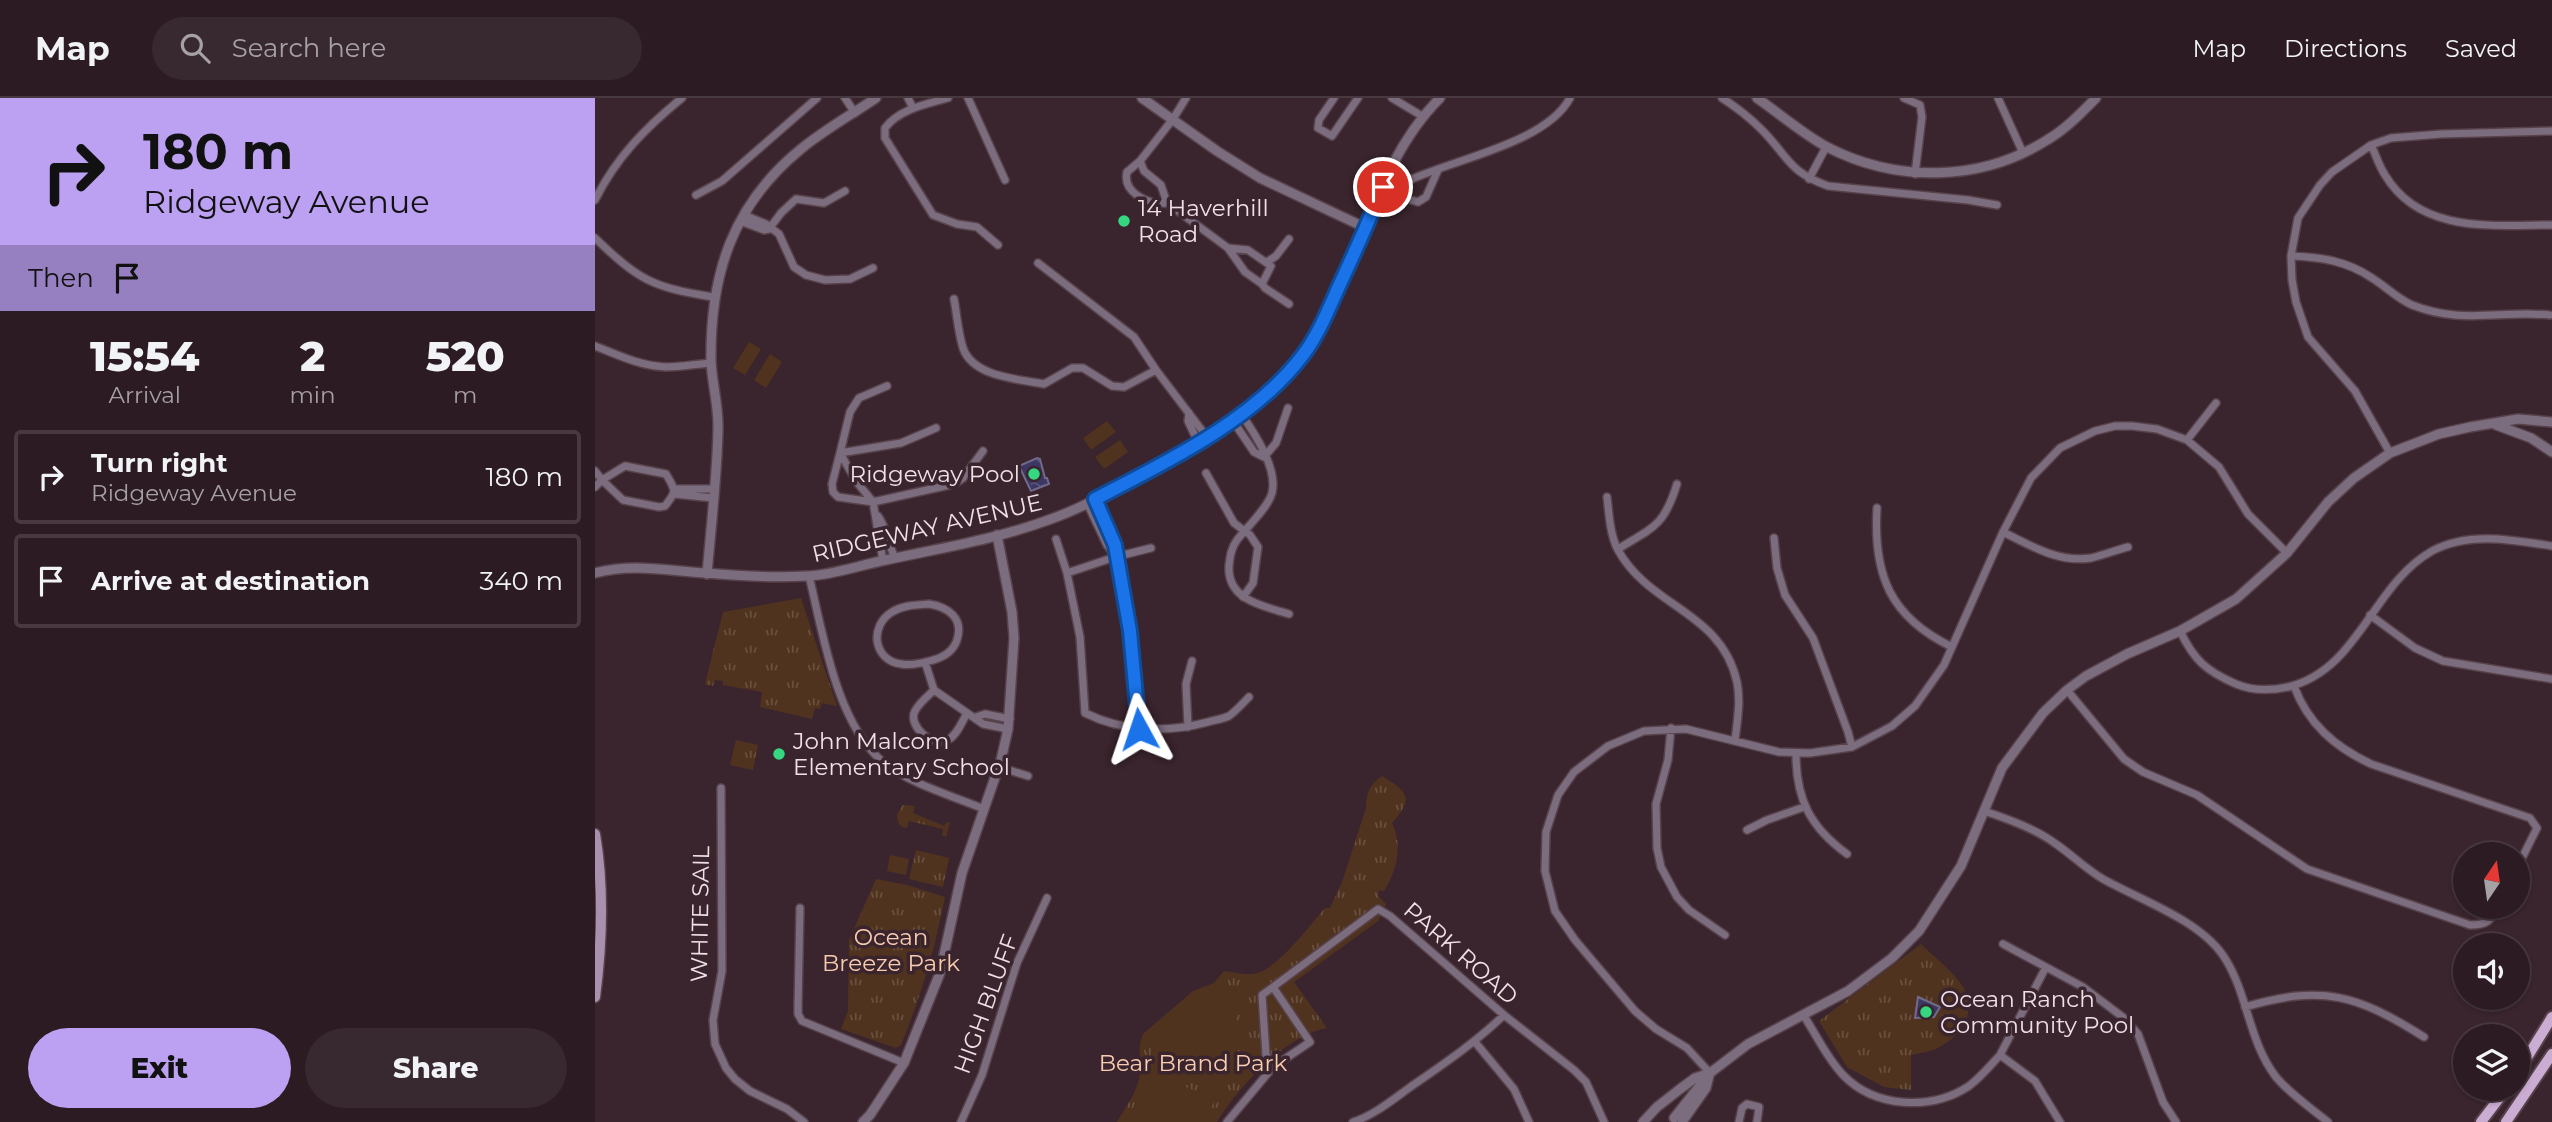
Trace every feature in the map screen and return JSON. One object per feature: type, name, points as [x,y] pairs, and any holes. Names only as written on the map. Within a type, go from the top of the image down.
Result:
[{"type":"main road","points":[[595,834],[600,880],[599,960],[595,997]]},
{"type":"main road","points":[[2530,1053],[2552,1017]]},
{"type":"main road","points":[[2506,1122],[2552,1054]]},
{"type":"main road","points":[[2481,1122],[2497,1101]]},
{"type":"street","points":[[595,200],[611,171],[635,139],[682,98]]},
{"type":"street","points":[[696,195],[722,181],[817,98]]},
{"type":"street","points":[[845,98],[855,113]]},
{"type":"street","points":[[707,573],[718,420],[711,363],[713,297],[724,258],[742,218],[760,189],[789,159],[876,98]]},
{"type":"street","points":[[908,98],[918,104]]},
{"type":"street","points":[[948,98],[918,104],[887,124],[885,138],[933,215],[957,224],[979,228],[998,245]]},
{"type":"street","points":[[968,98],[1005,180]]},
{"type":"street","points":[[1142,98],[1260,178],[1366,228]]},
{"type":"street","points":[[1167,203],[1149,203],[1131,190],[1127,184],[1127,172],[1140,161],[1186,98]]},
{"type":"street","points":[[1334,98],[1319,120],[1318,128],[1332,136],[1358,98]]},
{"type":"street","points":[[1391,98],[1422,116]]},
{"type":"street","name":"RIDGEWAY AVENUE","points":[[595,573],[651,568],[707,573],[809,576],[997,536],[1052,519],[1091,501],[1202,439],[1266,397],[1304,353],[1329,308],[1393,163],[1422,116],[1440,98]]},
{"type":"street","points":[[1438,170],[1426,197],[1418,202],[1408,199],[1404,188],[1406,184],[1416,178],[1515,141],[1564,109],[1570,98]]},
{"type":"street","points":[[1722,98],[1763,131],[1788,162],[1809,179],[1828,186],[1997,205]]},
{"type":"street","points":[[1757,98],[1826,147],[1868,164],[1915,174],[1958,172],[2023,153],[2048,140],[2096,98]]},
{"type":"street","points":[[1904,98],[1920,105],[1922,117],[1915,174]]},
{"type":"street","points":[[1998,98],[2023,153]]},
{"type":"street","points":[[2390,453],[2355,391],[2308,337],[2296,302],[2291,256],[2298,218],[2307,202],[2332,173],[2371,145],[2391,138],[2552,131]]},
{"type":"street","points":[[2371,145],[2385,175],[2408,203],[2440,219],[2478,225],[2552,225]]},
{"type":"street","points":[[1809,179],[1826,147]]},
{"type":"street","points":[[1140,161],[1144,171],[1161,185],[1167,203],[1228,248],[1245,272],[1289,304]]},
{"type":"street","points":[[769,229],[796,199],[824,203],[845,191]]},
{"type":"street","points":[[742,218],[764,230],[769,229],[779,234],[794,267],[806,275],[825,280],[850,279],[873,268]]},
{"type":"street","points":[[595,238],[633,272],[651,282],[671,290],[713,297]]},
{"type":"street","points":[[1267,262],[1276,257],[1289,239]]},
{"type":"street","points":[[1228,248],[1248,250],[1271,266],[1262,284]]},
{"type":"street","points":[[2291,256],[2337,260],[2370,276],[2410,304],[2448,315],[2550,315]]},
{"type":"street","points":[[1038,263],[1135,337],[1189,414],[1188,421],[1202,439]]},
{"type":"street","points":[[954,299],[964,349],[973,365],[998,374],[1044,384],[1072,368],[1083,368],[1112,386],[1124,387],[1156,370]]},
{"type":"street","points":[[595,345],[629,359],[654,365],[667,367],[711,363]]},
{"type":"street","points":[[887,386],[859,398],[850,412],[832,484],[833,492],[838,497],[873,502],[954,484],[963,478],[983,451]]},
{"type":"street","points":[[2187,440],[2216,403]]},
{"type":"street","points":[[1264,457],[1276,443],[1288,408]]},
{"type":"street","points":[[1242,415],[1262,447],[1272,472],[1272,495],[1233,546],[1229,570],[1231,584],[1243,597],[1289,614]]},
{"type":"street","points":[[1643,1122],[1695,1078],[1710,1073],[1748,1044],[1848,991],[1892,958],[1919,931],[1961,866],[2002,768],[2043,713],[2067,690],[2086,676],[2127,654],[2180,631],[2236,599],[2287,553],[2328,502],[2354,478],[2390,453],[2438,434],[2518,419],[2552,422]]},
{"type":"street","points":[[1233,421],[1254,452],[1264,457]]},
{"type":"street","points":[[2495,425],[2531,438],[2552,452]]},
{"type":"street","points":[[1710,1073],[1678,1041],[1644,1020],[1597,968],[1560,920],[1545,871],[1545,840],[1552,809],[1574,772],[1619,739],[1644,730],[1671,728],[1701,732],[1796,754],[1852,747],[1892,726],[1915,706],[1935,680],[2003,532],[2038,467],[2076,438],[2115,426],[2157,429],[2187,440],[2219,467],[2248,514],[2287,553]]},
{"type":"street","points":[[840,453],[901,443],[936,428]]},
{"type":"street","points":[[840,453],[856,481],[873,502],[883,561]]},
{"type":"street","points":[[595,487],[625,466],[666,474],[674,491]]},
{"type":"street","points":[[595,471],[623,500],[665,506],[674,491]]},
{"type":"street","points":[[1206,473],[1219,493],[1228,515],[1256,542],[1259,553],[1253,583],[1243,597]]},
{"type":"street","points":[[1618,549],[1663,519],[1677,484]]},
{"type":"street","points":[[674,491],[713,494]]},
{"type":"street","points":[[1607,497],[1618,549],[1642,581],[1665,600],[1688,612],[1704,625],[1729,658],[1739,698],[1735,741]]},
{"type":"street","points":[[1091,501],[1107,545],[1115,557],[1130,631],[1139,729]]},
{"type":"street","points":[[1877,508],[1875,532],[1878,562],[1893,601],[1906,616],[1952,647]]},
{"type":"street","points":[[877,515],[885,525],[889,547],[895,558]]},
{"type":"street","points":[[2003,532],[2044,553],[2064,558],[2090,558],[2128,547]]},
{"type":"street","points":[[870,1119],[904,1063],[940,973],[962,873],[998,769],[1009,724],[1014,638],[1012,612],[997,536]]},
{"type":"street","points":[[1774,538],[1777,568],[1786,595],[1813,638],[1852,747]]},
{"type":"street","points":[[2180,631],[2197,662],[2228,681],[2261,691],[2294,686],[2312,679],[2339,659],[2403,573],[2434,550],[2453,543],[2490,538],[2552,547]]},
{"type":"street","points":[[1056,539],[1067,573],[1080,636],[1085,713],[1100,721],[1139,729],[1188,727],[1228,716],[1249,697]]},
{"type":"street","points":[[1067,573],[1151,548]]},
{"type":"street","points":[[809,576],[820,633],[843,700],[865,746],[884,764],[903,775],[984,809]]},
{"type":"street","points":[[929,604],[950,610],[955,616],[958,623],[957,643],[951,651],[925,663],[899,664],[887,659],[879,650],[876,638],[879,626],[893,611],[929,604]]},
{"type":"street","points":[[2370,615],[2415,649],[2443,661],[2552,679]]},
{"type":"street","points":[[1188,727],[1186,684],[1192,661]]},
{"type":"street","points":[[925,663],[934,690],[967,713],[976,717],[985,714],[1009,724]]},
{"type":"street","points":[[2294,686],[2312,720],[2337,746],[2371,764],[2530,818],[2537,828],[2530,842]]},
{"type":"street","points":[[934,690],[915,712],[913,720],[916,727],[936,742],[943,743],[950,739],[967,713]]},
{"type":"street","points":[[2067,690],[2124,759],[2143,772],[2197,795],[2307,870],[2470,925],[2484,925],[2492,919]]},
{"type":"street","points":[[1671,728],[1668,760],[1656,804],[1657,848],[1661,867],[1677,897],[1689,910],[1725,935]]},
{"type":"street","points":[[1796,754],[1797,784],[1804,807],[1829,841],[1847,854]]},
{"type":"street","points":[[998,769],[1026,778]]},
{"type":"street","name":"WHITE SAIL","points":[[720,788],[722,971],[713,1020],[715,1044],[726,1068],[735,1079],[750,1091],[787,1109],[804,1122]]},
{"type":"street","points":[[1747,830],[1804,807]]},
{"type":"street","points":[[1984,811],[2037,832],[2101,877],[2201,932],[2226,958],[2241,988],[2256,1038],[2275,1076],[2328,1122]]},
{"type":"street","name":"HIGH BLUFF","points":[[961,1122],[982,1075],[1017,964],[1048,898]]},
{"type":"street","points":[[800,908],[798,1014],[802,1021],[904,1063]]},
{"type":"street","name":"PARK ROAD","points":[[1273,987],[1378,909],[1390,916],[1504,1015],[1574,1070],[1586,1082],[1604,1122]]},
{"type":"street","points":[[2003,944],[2083,987],[2124,1018],[2138,1034],[2163,1102],[2176,1122]]},
{"type":"street","points":[[1804,1016],[1830,1059],[1847,1079],[1862,1090],[1892,1101],[1926,1102],[1958,1092],[1976,1080],[2000,1055],[2046,967]]},
{"type":"street","points":[[1227,1122],[1273,1067],[1310,1042],[1273,987],[1262,995],[1266,1055],[1273,1067]]},
{"type":"street","points":[[2245,1007],[2300,995],[2345,997],[2393,1018],[2424,1037]]},
{"type":"street","points":[[1353,1122],[1368,1117],[1475,1042],[1504,1015]]},
{"type":"street","points":[[1475,1042],[1509,1082],[1524,1107],[1529,1122]]},
{"type":"street","points":[[2000,1055],[2035,1081],[2060,1122]]},
{"type":"street","points":[[1666,1100],[1680,1117],[1706,1088],[1710,1073]]},
{"type":"street","points":[[1739,1122],[1742,1108],[1747,1104],[1759,1107],[1757,1122]]},
{"type":"green space","points":[[749,342],[761,349],[745,375],[733,368]]},
{"type":"green space","points":[[770,354],[782,362],[766,388],[754,380]]},
{"type":"green space","points":[[1107,421],[1116,432],[1091,450],[1083,438]]},
{"type":"green space","points":[[1120,440],[1128,452],[1104,469],[1095,457]]},
{"type":"green space","points":[[801,598],[837,706],[822,703],[820,709],[815,708],[812,719],[760,707],[762,692],[723,685],[723,681],[715,680],[713,686],[705,684],[723,612]]},
{"type":"green space","points":[[736,740],[758,745],[753,770],[730,765]]},
{"type":"green space","name":"Bear Brand Park","points":[[1382,776],[1402,791],[1406,801],[1392,823],[1397,840],[1397,857],[1392,875],[1384,891],[1379,890],[1378,896],[1386,904],[1378,921],[1294,982],[1327,1028],[1295,1041],[1265,1064],[1237,1094],[1217,1122],[1117,1122],[1137,1087],[1143,1034],[1193,991],[1214,983],[1224,971],[1252,974],[1271,966],[1292,947],[1325,908],[1330,908],[1342,882],[1366,808],[1368,793]]},
{"type":"green space","points":[[903,805],[915,806],[913,813],[944,826],[950,822],[946,837],[942,835],[943,829],[909,821],[907,828],[902,827],[897,814]]},
{"type":"green space","points":[[916,850],[949,858],[943,887],[909,879]]},
{"type":"green space","points":[[890,855],[909,859],[906,875],[887,871]]},
{"type":"green space","name":"Ocean Breeze Park","points":[[876,879],[945,897],[921,990],[901,1045],[896,1048],[841,1029],[848,1011],[849,940]]},
{"type":"green space","points":[[1921,944],[1959,981],[1967,996],[1968,1014],[1960,1030],[1946,1043],[1932,1051],[1911,1055],[1911,1090],[1884,1087],[1847,1067],[1819,1021]]},
{"type":"green space","points":[[913,953],[917,972],[886,980],[882,961]]},
{"type":"green space","points":[[1220,990],[1234,990],[1237,1068],[1232,1075],[1169,1078],[1147,1069],[1156,1037],[1174,1011],[1191,1000]]},
{"type":"green space","points":[[1149,1072],[1215,1099],[1205,1122],[1128,1122]]},
{"type":"water","name":"Ridgeway Pool","points":[[1040,459],[1049,484],[1031,491],[1019,466]]},
{"type":"water","name":"Ocean Ranch Community Pool","points":[[1918,997],[1940,1007],[1934,1017],[1915,1018]]},
{"type":"place","name":"14 Haverhill Road","points":[[1124,221]]},
{"type":"place","name":"Ridgeway Pool","points":[[1034,474]]},
{"type":"place","name":"John Malcom Elementary School","points":[[779,754]]},
{"type":"place","name":"Ocean Ranch Community Pool","points":[[1926,1012]]},
{"type":"route","points":[[1139,729],[1130,631],[1115,545],[1095,499],[1233,421],[1266,397],[1287,375],[1318,331],[1383,187]]}]
